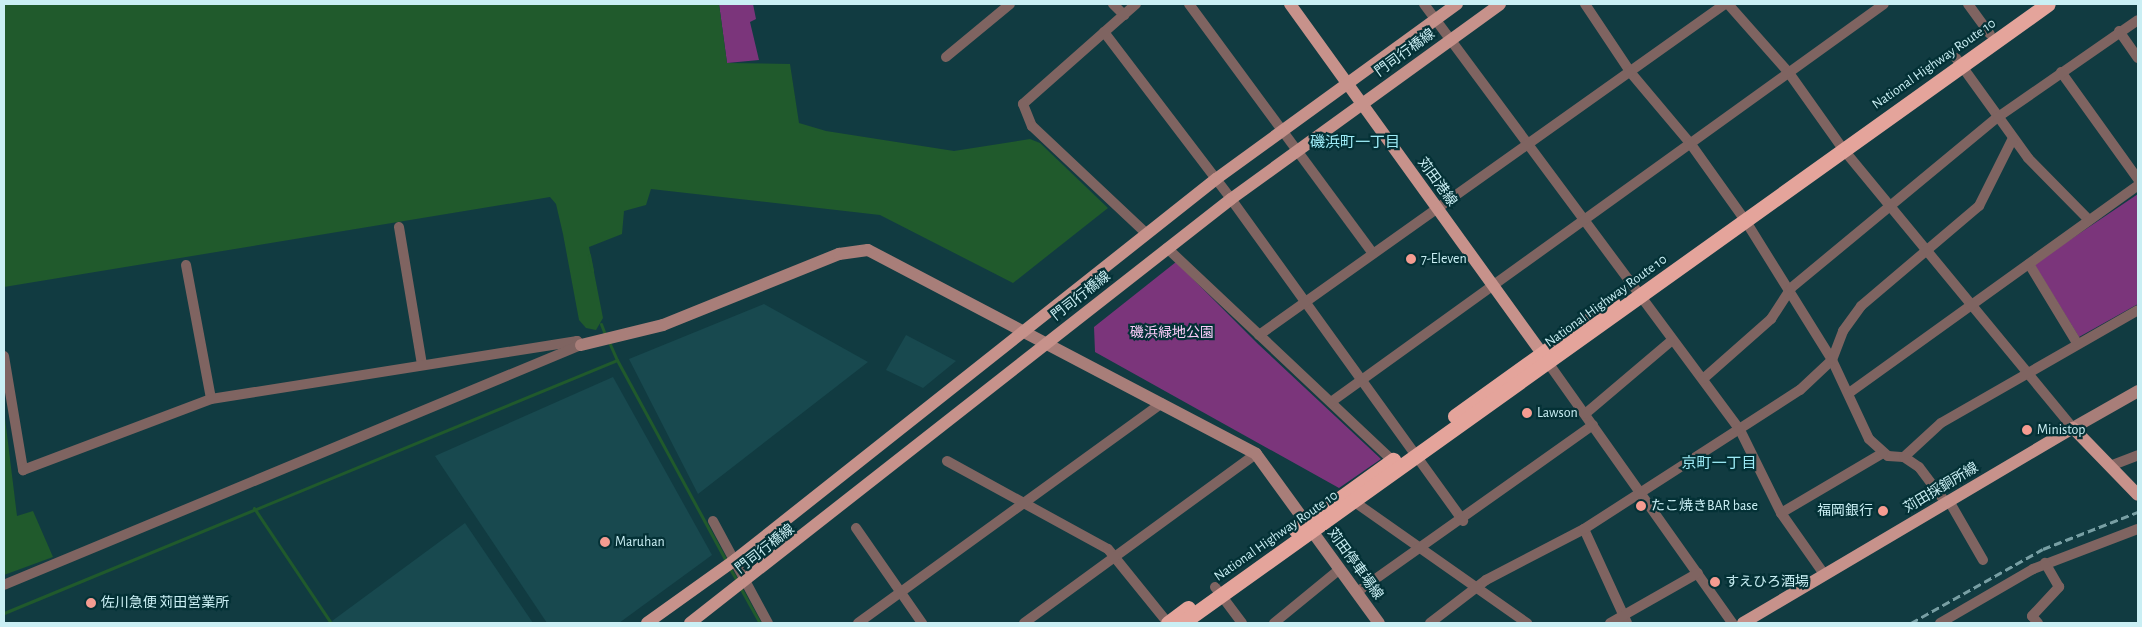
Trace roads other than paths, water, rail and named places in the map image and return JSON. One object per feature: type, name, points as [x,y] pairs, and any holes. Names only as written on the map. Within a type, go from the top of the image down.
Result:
[{"type":"highway","name":"National Highway Route 10","points":[[1958,61],[1990,34],[2032,4]]},
{"type":"highway","name":"National Highway Route 10","points":[[1168,623],[1219,591],[1309,527],[1958,61],[2048,4]]},
{"type":"highway","name":"National Highway Route 10","points":[[1349,498],[1393,461],[1413,452]]},
{"type":"highway","name":"National Highway Route 10","points":[[1182,623],[1219,591]]},
{"type":"main road","name":"苅田港線","points":[[1290,4],[1545,358]]},
{"type":"main road","name":"門司行橋線","points":[[647,623],[735,560],[1022,328],[1216,179],[1457,4]]},
{"type":"main road","name":"門司行橋線","points":[[690,623],[747,582],[1047,342],[1231,199],[1500,4]]},
{"type":"main road","points":[[2073,428],[2138,495]]},
{"type":"main road","name":"苅田採銅所線","points":[[1743,623],[2073,428]]},
{"type":"street","points":[[946,57],[1010,4]]},
{"type":"street","points":[[1113,4],[1124,15]]},
{"type":"street","points":[[1136,4],[1023,104],[1032,126],[1146,233]]},
{"type":"street","points":[[1189,4],[1283,129],[1373,254]]},
{"type":"street","points":[[1424,4],[1528,143],[1670,342],[1703,379],[1740,430],[1781,512],[1824,574]]},
{"type":"street","points":[[1585,4],[1631,73],[1690,143],[1742,217],[1788,293],[1832,360],[1849,393],[1865,433],[1884,453],[1904,457],[1925,473],[1948,502],[1983,560]]},
{"type":"street","points":[[1259,336],[1726,4],[1789,73],[1841,146],[1890,208],[2073,428],[2138,391]]},
{"type":"street","points":[[1331,402],[1884,4]]},
{"type":"street","points":[[1968,4],[1990,34]]},
{"type":"street","points":[[1703,379],[1772,319],[1788,293],[1998,117],[2119,31],[2138,20]]},
{"type":"street","points":[[2119,31],[2138,58]]},
{"type":"street","points":[[1104,32],[1231,199],[1463,521]]},
{"type":"street","points":[[1958,61],[2013,138],[2089,220]]},
{"type":"street","points":[[2061,72],[2138,179]]},
{"type":"street","points":[[1430,623],[1477,588],[1584,529],[1642,494],[1800,390],[1832,360],[1854,314],[1979,206],[2013,138]]},
{"type":"street","points":[[1849,393],[2138,185]]},
{"type":"street","points":[[399,227],[422,365]]},
{"type":"street","points":[[1167,248],[1393,461]]},
{"type":"street","points":[[4,585],[581,345],[663,325],[839,254],[868,250],[1022,328],[1256,454],[1116,558],[1024,623]]},
{"type":"street","points":[[2029,264],[2078,344]]},
{"type":"street","points":[[186,265],[211,399]]},
{"type":"street","points":[[1904,457],[1941,423],[2138,310]]},
{"type":"street","points":[[4,356],[23,470],[211,399],[577,341],[581,345]]},
{"type":"street","points":[[1585,414],[1670,342]]},
{"type":"street","points":[[1545,358],[1732,623]]},
{"type":"street","points":[[858,623],[1162,404]]},
{"type":"street","points":[[1357,592],[1418,548],[1463,521],[1593,425]]},
{"type":"street","points":[[1781,512],[1884,453]]},
{"type":"street","name":"苅田停車場線","points":[[1256,454],[1379,623]]},
{"type":"street","points":[[2110,466],[2138,455]]},
{"type":"street","points":[[947,461],[1026,502],[1108,549],[1168,623]]},
{"type":"street","points":[[1349,498],[1527,623]]},
{"type":"street","points":[[713,521],[768,623]]},
{"type":"street","points":[[856,528],[922,623]]},
{"type":"street","points":[[1584,529],[1626,619]]},
{"type":"street","points":[[1940,623],[2045,563],[2138,529]]},
{"type":"street","points":[[2038,623],[2032,616],[2059,587],[2045,563]]},
{"type":"street","points":[[1274,623],[1340,569]]},
{"type":"street","points":[[1610,623],[1626,619],[1698,573]]},
{"type":"street","points":[[1219,591],[1242,623]]},
{"type":"waterway","points":[[589,255],[592,271]]},
{"type":"waterway","points":[[601,324],[606,337]]},
{"type":"waterway","points":[[609,342],[617,360]]},
{"type":"waterway","points":[[4,613],[617,360],[726,561]]},
{"type":"waterway","points":[[254,508],[331,623]]},
{"type":"waterway","points":[[729,567],[737,581]]},
{"type":"waterway","points":[[741,589],[760,623]]},
{"type":"railway","points":[[1911,623],[2043,549],[2138,512]]},
{"type":"place","name":"7-Eleven","points":[[1411,259]]},
{"type":"place","name":"Lawson","points":[[1527,413]]},
{"type":"place","name":"Ministop","points":[[2027,430]]},
{"type":"place","name":"たこ焼きBAR base","points":[[1641,506]]},
{"type":"place","name":"福岡銀行","points":[[1883,511]]},
{"type":"place","name":"Maruhan","points":[[605,542]]},
{"type":"place","name":"すえひろ酒場","points":[[1715,582]]},
{"type":"place","name":"佐川急便 苅田営業所","points":[[91,603]]},
{"type":"district","name":"磯浜町一丁目","points":[[1355,143]]},
{"type":"district","name":"京町一丁目","points":[[1719,464]]},
{"type":"park label","name":"磯浜緑地公園","points":[[1172,333]]}]
